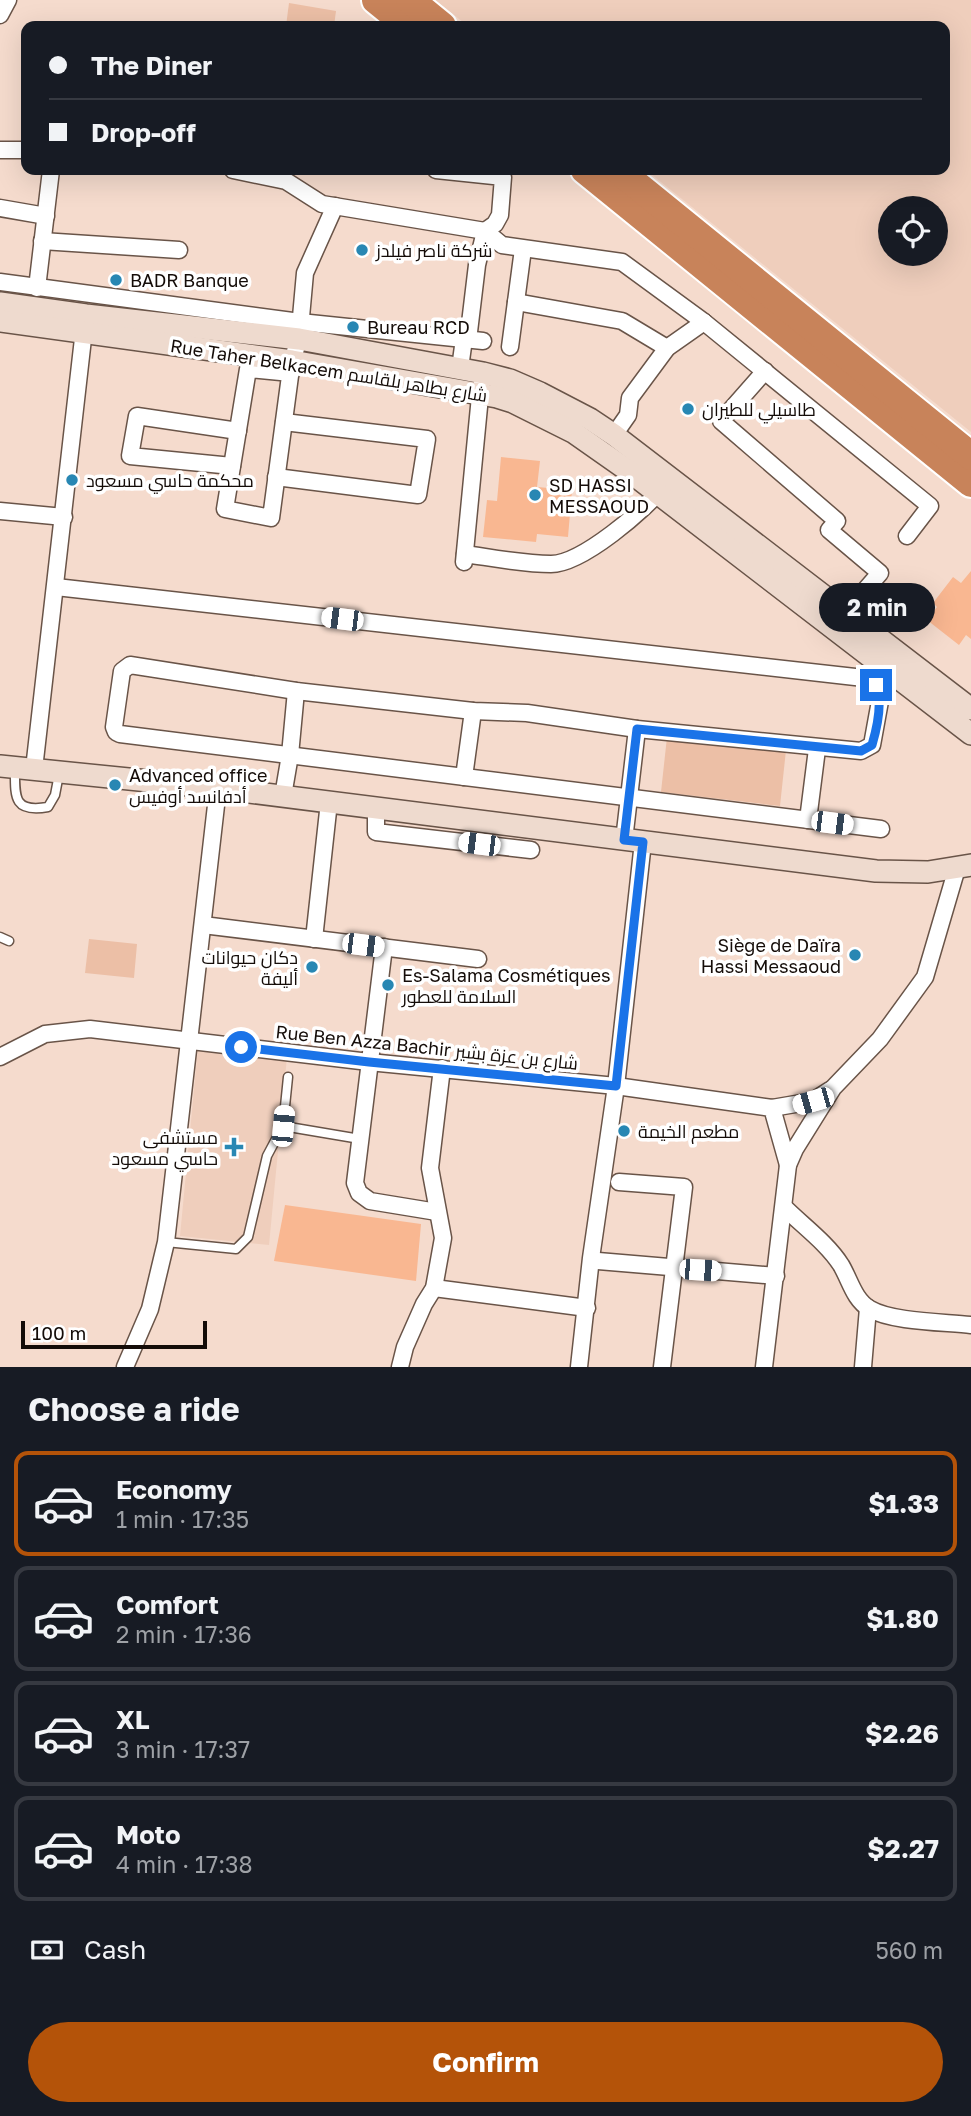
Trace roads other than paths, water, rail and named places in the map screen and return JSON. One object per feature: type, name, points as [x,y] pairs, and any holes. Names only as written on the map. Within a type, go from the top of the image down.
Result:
[{"type":"highway","points":[[376,0],[402,21]]},
{"type":"highway","points":[[410,0],[436,21]]},
{"type":"highway","points":[[591,175],[971,483]]},
{"type":"highway","points":[[624,175],[971,456]]},
{"type":"main road","name":"Rue Taher Belkacem شارع بطاهر بلقاسم","points":[[0,303],[85,324],[292,367],[480,394],[513,402],[565,428],[665,486],[846,612],[971,709]]},
{"type":"main road","name":"Rue Taher Belkacem شارع بطاهر بلقاسم","points":[[0,321],[299,330],[510,380],[590,419],[614,435],[665,486],[971,734]]},
{"type":"main road","points":[[16,767],[376,807],[876,871],[928,872],[964,867]]},
{"type":"street","points":[[0,15],[8,0]]},
{"type":"street","points":[[0,150],[21,150]]},
{"type":"street","points":[[37,288],[50,175]]},
{"type":"street","points":[[291,175],[322,204],[485,231],[502,245],[622,262],[704,322],[930,506],[908,536]]},
{"type":"street","points":[[460,368],[472,340],[477,265],[485,231],[495,224],[500,215],[503,175]]},
{"type":"street","points":[[292,367],[248,369],[225,509],[271,517],[299,330],[305,273],[335,206]]},
{"type":"street","points":[[0,208],[46,216]]},
{"type":"street","points":[[43,241],[180,250]]},
{"type":"street","points":[[510,347],[523,249]]},
{"type":"street","points":[[0,282],[299,330],[472,340]]},
{"type":"street","points":[[516,302],[622,321],[667,348]]},
{"type":"street","points":[[614,435],[628,415],[629,398],[667,348],[704,322]]},
{"type":"street","points":[[16,767],[56,587],[85,324]]},
{"type":"street","points":[[765,371],[721,421],[837,521],[830,530],[880,573],[846,612]]},
{"type":"street","points":[[483,373],[464,559],[552,564],[574,559],[643,509],[665,486]]},
{"type":"street","points":[[232,466],[130,456],[137,416],[238,431]]},
{"type":"street","points":[[276,477],[418,495],[427,439],[284,422]]},
{"type":"street","points":[[0,511],[64,517]]},
{"type":"street","points":[[56,587],[864,678],[871,681],[879,693],[880,701],[872,745],[861,751],[637,729],[527,713],[473,711],[296,691],[130,666],[122,671],[114,727],[120,734],[881,829]]},
{"type":"street","points":[[283,796],[296,691]]},
{"type":"street","points":[[464,778],[473,711]]},
{"type":"street","points":[[579,1367],[591,1258],[616,1086],[633,841],[630,799],[637,729]]},
{"type":"street","points":[[808,820],[817,748]]},
{"type":"street","points":[[125,1367],[150,1309],[166,1242],[218,788]]},
{"type":"street","points":[[314,939],[330,802]]},
{"type":"street","points":[[376,807],[376,832],[531,850]]},
{"type":"street","points":[[479,820],[479,844]]},
{"type":"street","points":[[764,1367],[788,1165],[833,1088],[880,1039],[925,977],[964,867]]},
{"type":"street","points":[[203,925],[478,959]]},
{"type":"street","points":[[384,947],[355,1183],[359,1194],[370,1201],[437,1212]]},
{"type":"street","name":"Rue Ben Azza Bachir شارع بن عزة بشير","points":[[0,1057],[45,1034],[90,1029],[369,1062],[616,1086],[772,1108],[813,1101],[833,1088]]},
{"type":"street","points":[[400,1367],[405,1347],[434,1288],[443,1238],[430,1168],[442,1069]]},
{"type":"street","points":[[772,1108],[788,1165]]},
{"type":"street","points":[[619,1182],[684,1187],[662,1367]]},
{"type":"street","points":[[784,1208],[840,1264],[856,1296],[868,1308],[894,1317],[971,1325]]},
{"type":"street","points":[[598,1261],[776,1276]]},
{"type":"street","points":[[434,1288],[587,1308]]},
{"type":"street","points":[[863,1367],[868,1308]]},
{"type":"lane","points":[[16,767],[15,792],[18,803],[25,808],[35,809],[48,807],[55,795],[60,771]]},
{"type":"lane","points":[[0,937],[9,941]]},
{"type":"lane","points":[[166,1242],[236,1249],[248,1237],[267,1156],[283,1126],[288,1077]]},
{"type":"lane","points":[[283,1126],[360,1139]]},
{"type":"place","name":"شركة ناصر فيلدز","points":[[362,250]]},
{"type":"place","name":"BADR Banque","points":[[116,280]]},
{"type":"place","name":"Bureau RCD","points":[[353,327]]},
{"type":"place","name":"طاسيلي للطيران","points":[[688,409]]},
{"type":"place","name":"محكمة حاسي مسعود","points":[[72,480]]},
{"type":"place","name":"SD HASSI MESSAOUD","points":[[535,495]]},
{"type":"place","name":"Advanced office أدفانسد أوفيس","points":[[115,785]]},
{"type":"place","name":"Siège de Daïra Hassi Messaoud","points":[[855,955]]},
{"type":"place","name":"دكان حيوانات أليفة","points":[[312,967]]},
{"type":"place","name":"Es-Salama Cosmétiques السلامة للعطور","points":[[388,985]]},
{"type":"place","name":"مطعم الخيمة","points":[[624,1131]]},
{"type":"place","name":"مستشفى حاسي مسعود","points":[[234,1147]]}]
